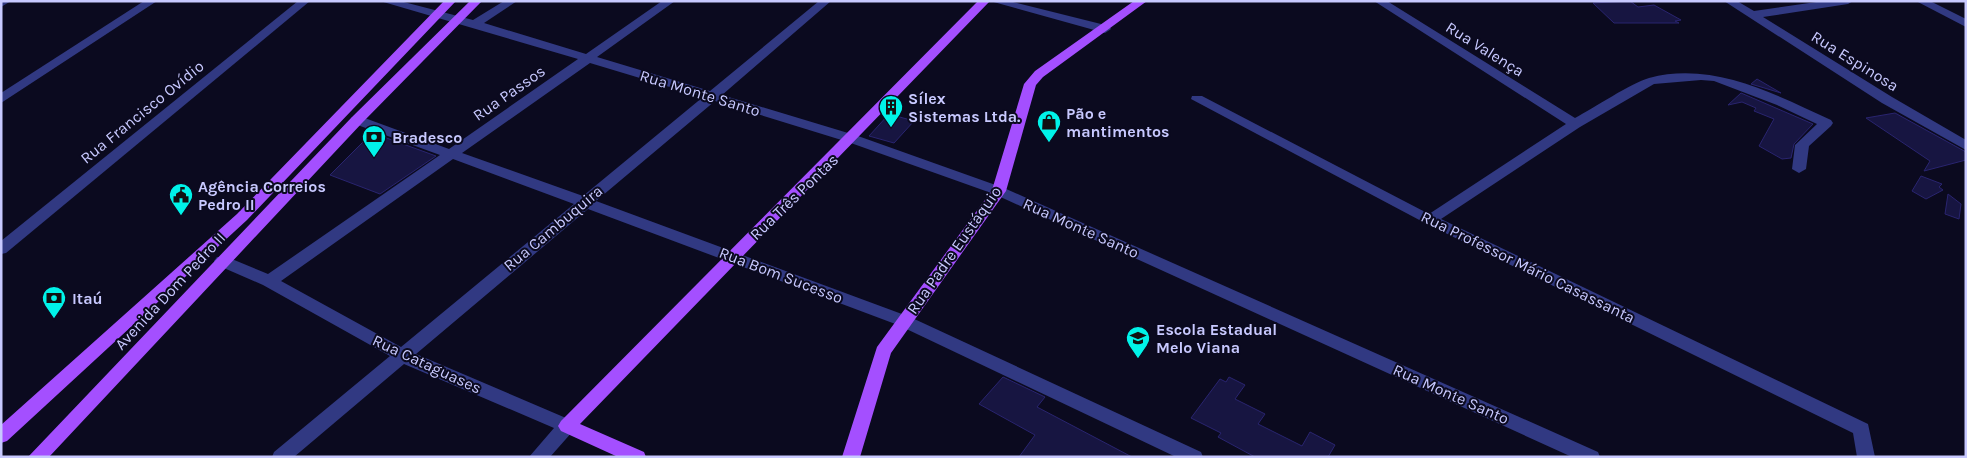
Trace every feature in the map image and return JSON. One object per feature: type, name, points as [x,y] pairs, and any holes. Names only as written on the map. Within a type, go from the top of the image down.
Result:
[{"type":"main road","name":"Avenida Dom Pedro II","points":[[1,436],[242,217],[451,1]]},
{"type":"main road","name":"Avenida Dom Pedro II","points":[[37,457],[357,120],[477,1]]},
{"type":"main road","name":"Rua Três Pontas","points":[[567,426],[733,256],[853,139],[986,1]]},
{"type":"main road","name":"Rua Padre Eustáquio","points":[[851,457],[884,351],[999,191],[1030,84],[1039,74],[1142,1]]},
{"type":"main road","name":"Rua Cataguases","points":[[567,426],[637,457]]},
{"type":"street","points":[[1,4],[6,1]]},
{"type":"street","points":[[1,99],[152,1]]},
{"type":"street","name":"Rua Francisco Ovídio","points":[[1,249],[305,1]]},
{"type":"street","name":"Rua Monte Santo","points":[[385,1],[458,19],[853,139],[999,191],[1591,457]]},
{"type":"street","points":[[473,25],[512,1]]},
{"type":"street","name":"Rua Passos","points":[[269,281],[670,1]]},
{"type":"street","name":"Rua Cambuquira","points":[[281,457],[582,203],[826,1]]},
{"type":"street","points":[[995,1],[1105,28]]},
{"type":"street","name":"Rua Valença","points":[[1379,1],[1575,124]]},
{"type":"street","name":"Rua Espinosa","points":[[1729,1],[1887,100],[1966,146]]},
{"type":"street","points":[[1753,16],[1848,1]]},
{"type":"street","points":[[1921,1],[1966,24]]},
{"type":"street","points":[[1430,220],[1575,124],[1651,81],[1701,76],[1716,78],[1782,102],[1826,123],[1802,145],[1799,169]]},
{"type":"street","name":"Rua Professor Mário Casassanta","points":[[1196,99],[1430,220],[1862,429],[1866,457]]},
{"type":"street","name":"Rua Bom Sucesso","points":[[357,120],[452,153],[582,203],[733,256],[904,321],[1194,457]]},
{"type":"street","name":"Rua Cataguases","points":[[222,261],[269,281],[401,355],[567,426]]},
{"type":"street","name":"Rua Três Pontas","points":[[538,457],[567,426]]},
{"type":"building","points":[[1630,1],[1638,7],[1654,5],[1681,20],[1675,21],[1679,23],[1614,23],[1593,3]]},
{"type":"building","points":[[1757,79],[1781,93],[1751,84]]},
{"type":"building","points":[[1741,93],[1813,124],[1794,144],[1791,158],[1782,159],[1759,146],[1774,119],[1754,111],[1756,108],[1742,102],[1728,105]]},
{"type":"building","points":[[1895,113],[1966,152],[1966,160],[1924,171],[1930,161],[1866,118]]},
{"type":"building","name":"Sílex Sistemas Ltda.","points":[[889,114],[914,121],[894,143],[869,136]]},
{"type":"building","points":[[381,136],[436,156],[380,194],[330,175],[364,141]]},
{"type":"building","points":[[1921,176],[1942,184],[1939,187],[1943,190],[1926,199],[1912,191]]},
{"type":"building","points":[[1948,194],[1961,204],[1959,219],[1945,214]]},
{"type":"building","points":[[1003,377],[1045,397],[1037,407],[1132,457],[1019,457],[1035,435],[979,404]]},
{"type":"building","points":[[1229,377],[1245,385],[1235,399],[1265,414],[1258,424],[1302,446],[1310,432],[1335,445],[1328,457],[1255,457],[1218,437],[1221,433],[1191,418],[1220,379],[1226,382]]},
{"type":"place","name":"Sílex Sistemas Ltda.","points":[[891,128]]},
{"type":"place","name":"Pão e mantimentos","points":[[1049,143]]},
{"type":"place","name":"Bradesco","points":[[374,158]]},
{"type":"place","name":"Agência Correios Pedro II","points":[[181,216]]},
{"type":"place","name":"Itaú","points":[[54,319]]},
{"type":"place","name":"Escola Estadual Melo Viana","points":[[1138,359]]}]
